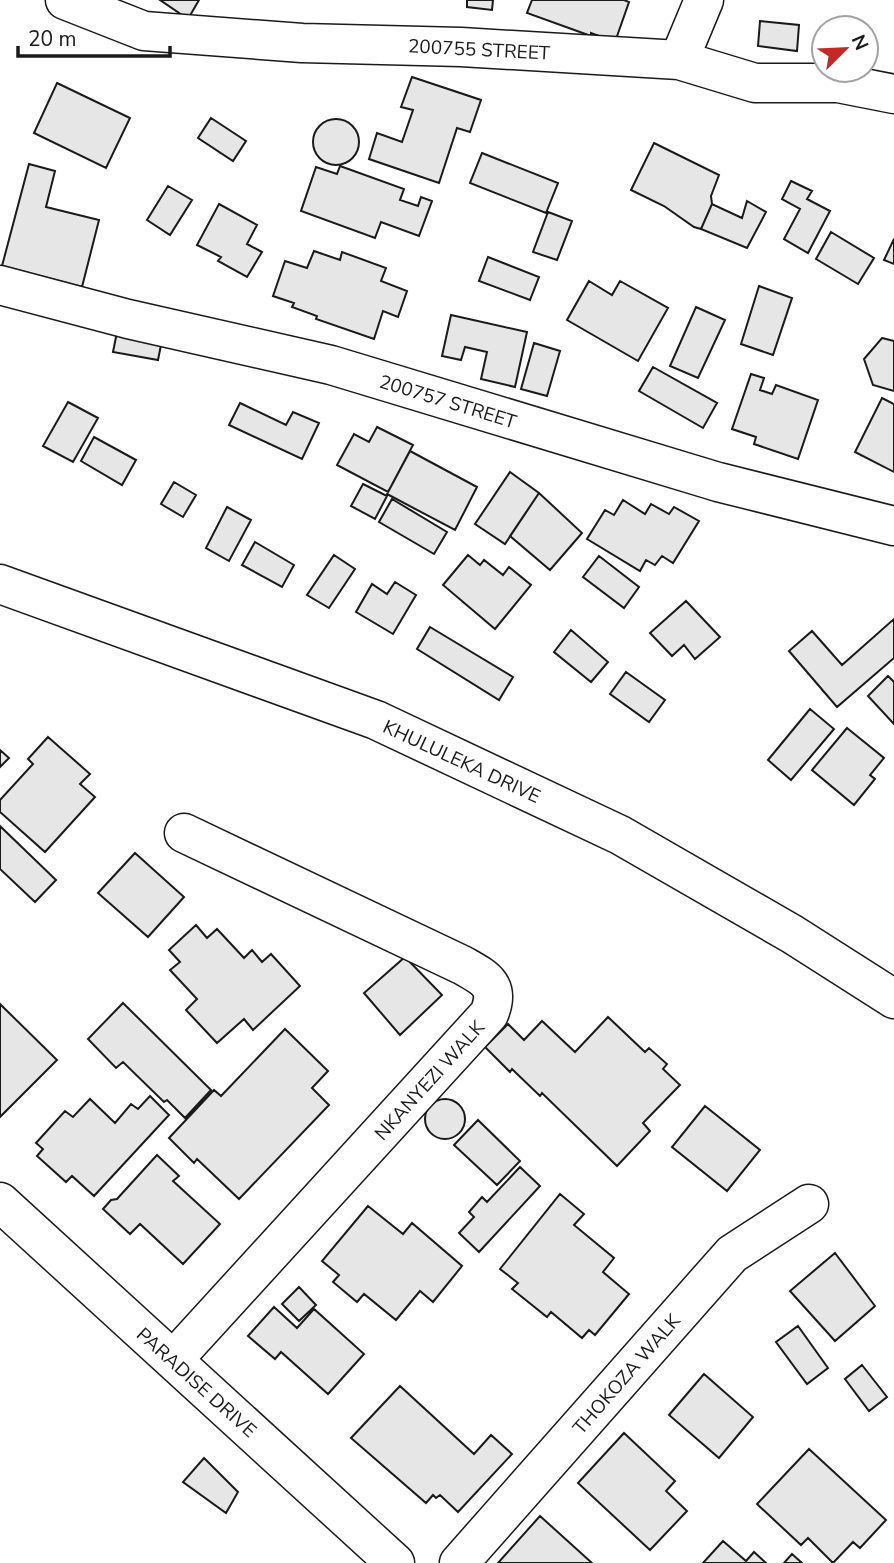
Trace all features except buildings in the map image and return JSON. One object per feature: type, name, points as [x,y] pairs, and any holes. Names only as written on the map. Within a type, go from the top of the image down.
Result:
[{"type":"street","name":"200755 STREET","points":[[65,0],[144,31],[302,43],[461,47],[679,60],[755,83],[838,83],[894,94]]},
{"type":"street","points":[[679,60],[704,0]]},
{"type":"street","name":"200757 STREET","points":[[0,285],[128,319],[331,365],[718,482],[894,526]]},
{"type":"street","name":"KHULULEKA DRIVE","points":[[0,584],[376,720],[620,835],[792,934],[894,999]]},
{"type":"street","name":"NKANYEZI WALK","points":[[173,1360],[489,1014],[495,1000],[493,988],[482,977],[462,965],[184,833]]},
{"type":"street","name":"PARADISE DRIVE","points":[[0,1202],[395,1563]]},
{"type":"street","name":"THOKOZA WALK","points":[[459,1563],[732,1254],[809,1203]]}]
